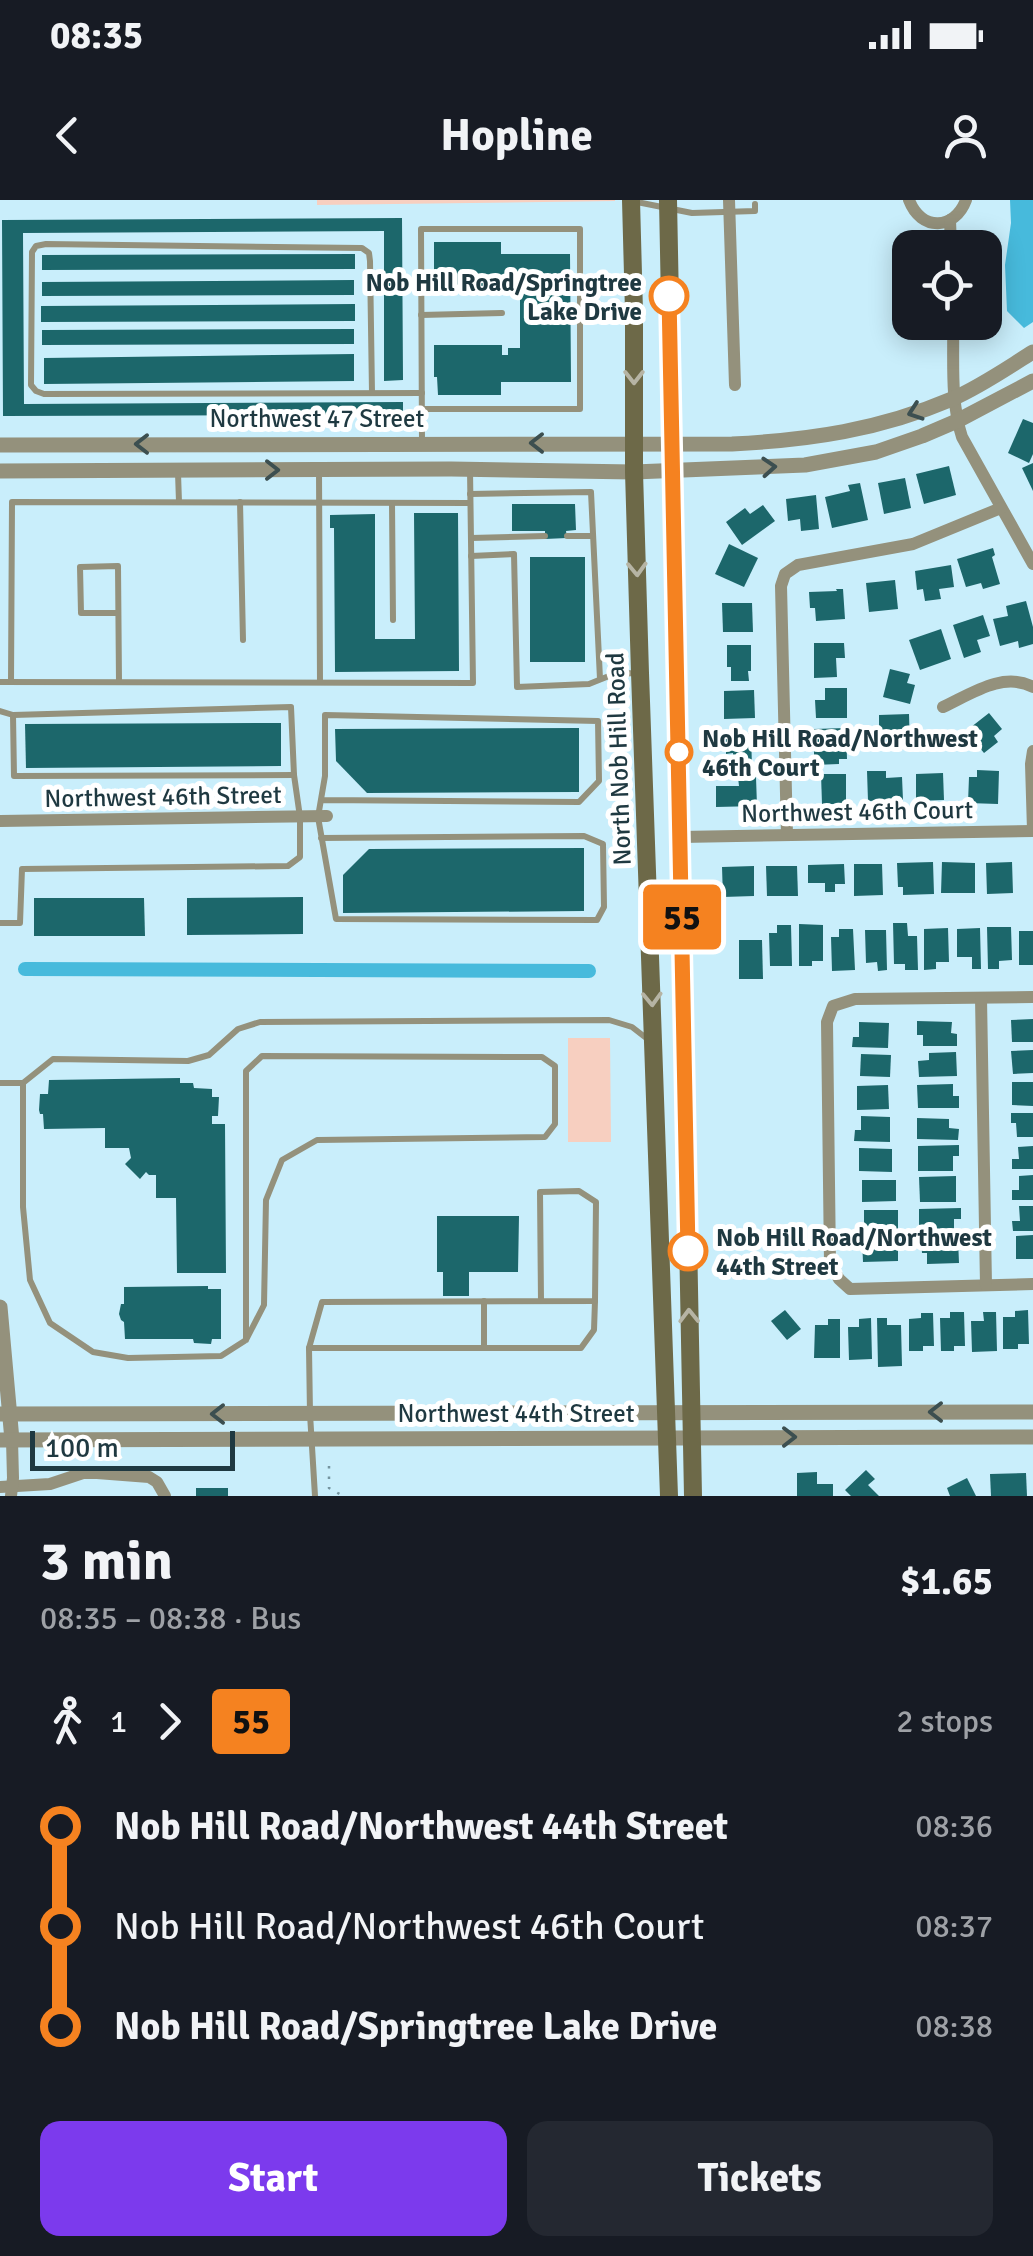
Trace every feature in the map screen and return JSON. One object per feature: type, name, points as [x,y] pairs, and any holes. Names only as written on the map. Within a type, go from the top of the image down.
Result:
[{"type":"main road","name":"North Nob Hill Road","points":[[632,200],[634,472],[669,1496]]},
{"type":"main road","points":[[668,204],[693,1496]]},
{"type":"street","points":[[909,200],[918,216],[936,223],[950,220],[962,211],[966,200]]},
{"type":"street","points":[[729,206],[735,386]]},
{"type":"street","points":[[950,220],[951,230]]},
{"type":"street","points":[[954,340],[954,398],[962,437],[1033,564]]},
{"type":"street","name":"Northwest 47 Street","points":[[0,445],[732,444],[818,438],[882,424],[954,398],[1033,352]]},
{"type":"street","name":"Northwest 47 Street","points":[[0,471],[634,472],[757,468],[876,452],[957,422],[1032,382]]},
{"type":"street","points":[[451,443],[451,469]]},
{"type":"street","points":[[178,444],[178,470]]},
{"type":"street","points":[[787,834],[781,586],[785,574],[798,565],[914,544],[1001,508]]},
{"type":"street","points":[[943,707],[989,684],[1020,680],[1033,687]]},
{"type":"street","points":[[1033,751],[1033,830]]},
{"type":"street","name":"Northwest 46th Street","points":[[0,821],[322,817]]},
{"type":"street","name":"Northwest 46th Court","points":[[681,838],[1033,830]]},
{"type":"street","points":[[1033,997],[855,999],[834,1006],[827,1022],[830,1264],[839,1279],[850,1289],[1033,1284]]},
{"type":"street","points":[[981,998],[986,1285]]},
{"type":"street","points":[[0,1307],[5,1351],[8,1490],[97,1472],[135,1475],[157,1482],[165,1496]]},
{"type":"street","name":"Northwest 44th Street","points":[[4,1414],[1033,1412]]},
{"type":"street","name":"Northwest 44th Street","points":[[6,1440],[1033,1436]]},
{"type":"lane","points":[[632,200],[668,204],[692,213],[729,206],[755,211],[755,204]]},
{"type":"lane","points":[[422,410],[580,408],[580,229],[421,230],[422,443]]},
{"type":"lane","points":[[372,393],[370,261],[369,253],[362,248],[46,244],[36,246],[32,252],[31,385],[44,394],[422,393]]},
{"type":"lane","points":[[421,315],[502,313]]},
{"type":"lane","points":[[0,682],[244,678],[473,683],[470,469]]},
{"type":"lane","points":[[178,470],[178,502]]},
{"type":"lane","points":[[318,470],[320,682]]},
{"type":"lane","points":[[470,494],[592,492],[600,679]]},
{"type":"lane","points":[[12,682],[12,502],[470,503]]},
{"type":"lane","points":[[240,502],[243,640]]},
{"type":"lane","points":[[392,503],[393,620]]},
{"type":"lane","points":[[471,538],[545,536]]},
{"type":"lane","points":[[567,536],[592,536]]},
{"type":"lane","points":[[471,556],[514,554],[516,688],[589,684],[614,674],[640,673]]},
{"type":"lane","points":[[118,613],[81,613],[80,567],[118,566],[119,682]]},
{"type":"lane","points":[[0,711],[12,715],[291,707],[300,817],[300,857],[288,866],[22,868],[20,922],[0,924]]},
{"type":"lane","points":[[12,715],[14,776],[294,776]]},
{"type":"lane","points":[[322,800],[579,802],[599,781],[598,720],[325,715],[325,776],[322,800],[322,838],[336,919],[597,920],[604,907],[603,844],[584,836],[322,838]]},
{"type":"lane","points":[[0,1083],[22,1083],[54,1060],[188,1061],[209,1055],[238,1028],[260,1022],[610,1020],[632,1028],[654,1044]]},
{"type":"lane","points":[[22,1083],[23,1208],[30,1280],[50,1323],[93,1352],[128,1358],[221,1356],[246,1340],[264,1305],[266,1200],[282,1160],[317,1140],[545,1136],[555,1124],[556,1066],[542,1057],[262,1056],[246,1070],[246,1340]]},
{"type":"lane","points":[[309,1348],[582,1348],[594,1330],[596,1202],[578,1191],[540,1192],[541,1301]]},
{"type":"lane","points":[[484,1301],[484,1348]]},
{"type":"lane","points":[[316,1496],[309,1348],[322,1302],[595,1301]]},
{"type":"path","points":[[328,1466],[329,1488],[343,1496]]},
{"type":"shaded area","points":[[317,200],[615,200],[615,201],[317,205]]},
{"type":"shaded area","points":[[568,1038],[610,1038],[611,1142],[568,1142]]},
{"type":"water","points":[[1010,200],[1033,200],[1033,322],[1024,328],[1007,311],[1005,265]]},
{"type":"building","points":[[402,218],[403,380],[384,381],[384,231],[23,233],[24,404],[403,402],[403,415],[3,416],[2,220]]},
{"type":"building","points":[[434,242],[501,242],[501,254],[570,254],[571,382],[501,382],[501,395],[438,395],[434,345],[502,345],[502,355],[508,355],[508,348],[520,348],[520,275],[500,275],[500,292],[434,293]]},
{"type":"building","points":[[355,254],[355,269],[42,270],[42,255]]},
{"type":"building","points":[[354,280],[354,295],[42,296],[42,282]]},
{"type":"building","points":[[355,304],[355,321],[41,322],[41,306]]},
{"type":"building","points":[[354,329],[354,344],[42,345],[42,330]]},
{"type":"building","points":[[354,354],[354,381],[44,384],[44,358]]},
{"type":"building","points":[[1023,419],[1033,423],[1033,454],[1029,463],[1008,453]]},
{"type":"building","points":[[1033,463],[1033,491],[1022,468]]},
{"type":"building","points":[[949,466],[956,495],[924,504],[916,474]]},
{"type":"building","points":[[905,478],[911,508],[884,514],[878,483]]},
{"type":"building","points":[[860,483],[868,520],[832,528],[825,497],[850,491],[848,485]]},
{"type":"building","points":[[816,495],[819,529],[801,531],[800,519],[788,521],[786,499]]},
{"type":"building","points":[[512,504],[575,504],[576,530],[566,531],[567,538],[545,539],[545,531],[512,531]]},
{"type":"building","points":[[763,505],[775,521],[742,545],[726,522],[745,508],[750,514]]},
{"type":"building","points":[[414,513],[458,513],[459,671],[335,672],[334,528],[330,528],[330,515],[375,514],[375,639],[415,639]]},
{"type":"building","points":[[729,544],[758,558],[744,587],[715,574]]},
{"type":"building","points":[[993,548],[1000,584],[983,589],[981,583],[966,587],[957,559]]},
{"type":"building","points":[[530,557],[585,557],[585,662],[530,662]]},
{"type":"building","points":[[951,565],[954,587],[939,589],[941,599],[925,601],[923,589],[917,590],[915,571]]},
{"type":"building","points":[[895,580],[898,609],[869,612],[866,583]]},
{"type":"building","points":[[843,589],[845,619],[816,621],[809,592]]},
{"type":"building","points":[[1026,601],[1033,644],[1019,648],[1018,641],[1000,646],[993,619],[1008,616],[1006,606]]},
{"type":"building","points":[[722,603],[752,603],[753,632],[723,632]]},
{"type":"building","points":[[983,615],[990,636],[977,640],[981,652],[964,658],[953,625]]},
{"type":"building","points":[[941,629],[951,659],[920,670],[909,640]]},
{"type":"building","points":[[814,643],[844,643],[845,658],[836,658],[837,677],[814,678]]},
{"type":"building","points":[[727,645],[751,645],[749,681],[731,681]]},
{"type":"building","points":[[890,669],[910,674],[907,683],[915,685],[910,704],[883,697]]},
{"type":"building","points":[[825,688],[847,688],[847,718],[816,718],[815,700],[825,700]]},
{"type":"building","points":[[754,690],[755,718],[724,719],[724,691]]},
{"type":"building","points":[[989,713],[1002,729],[994,736],[998,742],[984,753],[966,731]]},
{"type":"building","points":[[909,714],[910,749],[887,750],[887,732],[879,732],[879,715]]},
{"type":"building","points":[[281,723],[281,766],[26,768],[25,724]]},
{"type":"building","points":[[579,728],[579,792],[367,793],[336,761],[335,729]]},
{"type":"building","points":[[846,728],[847,759],[839,759],[839,764],[814,765],[814,729]]},
{"type":"building","points":[[726,733],[751,733],[752,767],[733,768],[733,753],[726,754]]},
{"type":"building","points":[[977,770],[999,771],[998,804],[968,803],[969,777],[977,777]]},
{"type":"building","points":[[867,771],[886,771],[886,778],[902,777],[903,800],[868,801]]},
{"type":"building","points":[[943,773],[944,800],[916,801],[916,774]]},
{"type":"building","points":[[821,774],[846,774],[846,804],[822,804]]},
{"type":"building","points":[[738,777],[756,777],[757,806],[716,807],[716,786],[739,786]]},
{"type":"building","points":[[584,848],[584,911],[343,913],[343,875],[369,849]]},
{"type":"building","points":[[933,862],[934,894],[903,895],[903,887],[898,887],[897,863]]},
{"type":"building","points":[[942,862],[975,863],[975,893],[941,893]]},
{"type":"building","points":[[1012,862],[1013,893],[987,894],[986,863]]},
{"type":"building","points":[[844,864],[845,884],[835,884],[835,892],[825,892],[825,883],[808,883],[808,865]]},
{"type":"building","points":[[854,864],[882,864],[883,895],[854,896]]},
{"type":"building","points":[[754,866],[754,896],[723,897],[722,867]]},
{"type":"building","points":[[766,866],[797,866],[798,896],[767,896]]},
{"type":"building","points":[[303,897],[303,934],[187,935],[187,898]]},
{"type":"building","points":[[34,898],[144,898],[145,936],[34,936]]},
{"type":"building","points":[[893,923],[907,923],[908,936],[917,936],[918,970],[905,970],[905,964],[894,964]]},
{"type":"building","points":[[799,924],[823,925],[823,961],[799,966]]},
{"type":"building","points":[[777,925],[791,925],[792,966],[770,966],[769,933],[777,933]]},
{"type":"building","points":[[987,927],[1011,927],[1012,960],[999,961],[999,969],[988,969]]},
{"type":"building","points":[[948,928],[949,962],[936,962],[936,969],[924,970],[924,929]]},
{"type":"building","points":[[980,928],[981,969],[972,969],[972,957],[957,957],[957,929]]},
{"type":"building","points":[[839,929],[853,929],[855,970],[832,971],[831,937],[839,937]]},
{"type":"building","points":[[865,930],[886,930],[887,970],[878,971],[877,962],[866,963]]},
{"type":"building","points":[[1019,931],[1033,931],[1033,965],[1019,965]]},
{"type":"building","points":[[739,940],[762,940],[763,979],[739,979]]},
{"type":"building","points":[[1033,1019],[1033,1042],[1012,1042],[1011,1020]]},
{"type":"building","points":[[917,1021],[952,1022],[951,1033],[957,1034],[957,1046],[923,1046],[923,1035],[917,1035]]},
{"type":"building","points":[[859,1022],[889,1023],[888,1048],[852,1047],[853,1037],[859,1037]]},
{"type":"building","points":[[1033,1050],[1033,1073],[1013,1074],[1011,1051]]},
{"type":"building","points":[[956,1052],[957,1076],[919,1077],[918,1061],[929,1060],[929,1053]]},
{"type":"building","points":[[861,1054],[891,1055],[890,1077],[860,1076]]},
{"type":"building","points":[[180,1078],[180,1083],[212,1089],[212,1097],[219,1097],[218,1116],[212,1116],[212,1124],[225,1124],[226,1273],[177,1273],[176,1198],[156,1198],[156,1175],[146,1172],[140,1179],[125,1164],[131,1158],[129,1148],[105,1148],[105,1128],[44,1129],[39,1110],[40,1094],[48,1094],[49,1080]]},
{"type":"building","points":[[1012,1082],[1033,1082],[1033,1106],[1012,1105]]},
{"type":"building","points":[[953,1084],[959,1108],[918,1108],[917,1085]]},
{"type":"building","points":[[888,1085],[889,1109],[857,1110],[857,1086]]},
{"type":"building","points":[[1011,1113],[1033,1113],[1033,1137],[1017,1137]]},
{"type":"building","points":[[861,1116],[890,1117],[890,1142],[854,1141],[855,1130],[861,1130]]},
{"type":"building","points":[[917,1118],[949,1119],[949,1128],[959,1129],[958,1140],[917,1139]]},
{"type":"building","points":[[959,1145],[959,1156],[953,1156],[953,1171],[918,1171],[918,1146]]},
{"type":"building","points":[[1033,1146],[1033,1169],[1012,1169],[1012,1159],[1019,1159],[1018,1147]]},
{"type":"building","points":[[859,1148],[892,1149],[892,1172],[859,1171]]},
{"type":"building","points":[[1033,1175],[1033,1200],[1012,1200],[1012,1190],[1019,1190],[1019,1176]]},
{"type":"building","points":[[956,1176],[956,1202],[920,1202],[919,1177]]},
{"type":"building","points":[[862,1180],[896,1180],[896,1201],[862,1202]]},
{"type":"building","points":[[1019,1206],[1033,1206],[1033,1231],[1013,1231],[1012,1221],[1020,1221]]},
{"type":"building","points":[[961,1208],[961,1219],[954,1219],[954,1232],[919,1233],[919,1209]]},
{"type":"building","points":[[864,1210],[898,1210],[898,1234],[857,1235],[857,1224],[864,1224]]},
{"type":"building","points":[[437,1216],[519,1216],[518,1272],[469,1272],[469,1296],[443,1296],[443,1272],[437,1272]]},
{"type":"building","points":[[1033,1235],[1033,1259],[1016,1259],[1016,1236]]},
{"type":"building","points":[[898,1237],[898,1261],[863,1262],[862,1239]]},
{"type":"building","points":[[958,1239],[959,1263],[927,1264],[921,1240]]},
{"type":"building","points":[[124,1287],[221,1289],[221,1339],[212,1339],[211,1344],[194,1343],[193,1339],[125,1339],[119,1314],[124,1304]]},
{"type":"building","points":[[785,1310],[801,1329],[787,1340],[771,1321]]},
{"type":"building","points":[[1028,1310],[1029,1344],[1003,1349],[1003,1317],[1015,1317],[1015,1311]]},
{"type":"building","points":[[950,1312],[964,1312],[965,1346],[941,1351],[940,1318],[950,1318]]},
{"type":"building","points":[[983,1312],[996,1312],[997,1351],[972,1352],[971,1321],[984,1321]]},
{"type":"building","points":[[921,1313],[933,1313],[934,1346],[909,1351],[909,1319],[921,1318]]},
{"type":"building","points":[[871,1318],[872,1359],[849,1360],[848,1327],[859,1327],[859,1319]]},
{"type":"building","points":[[877,1318],[887,1318],[887,1325],[901,1325],[902,1366],[878,1367]]},
{"type":"building","points":[[828,1319],[840,1319],[840,1358],[814,1358],[815,1325],[828,1325]]},
{"type":"building","points":[[866,1470],[875,1479],[868,1485],[879,1496],[851,1496],[845,1490]]},
{"type":"building","points":[[817,1472],[817,1484],[833,1484],[833,1496],[797,1496],[797,1473]]},
{"type":"building","points":[[1026,1473],[1027,1496],[991,1496],[990,1474]]},
{"type":"building","points":[[967,1478],[976,1496],[950,1496],[947,1488]]},
{"type":"building","points":[[196,1488],[228,1488],[228,1496],[196,1496]]},
{"type":"waterway","points":[[25,969],[589,971]]},
{"type":"bus line","name":"55","points":[[669,296],[688,1251]]},
{"type":"place","name":"Nob Hill Road/Springtree Lake Drive","points":[[669,296]]},
{"type":"place","name":"Nob Hill Road/Northwest 46th Court","points":[[679,752]]},
{"type":"place","name":"Nob Hill Road/Northwest 44th Street","points":[[688,1251]]}]
